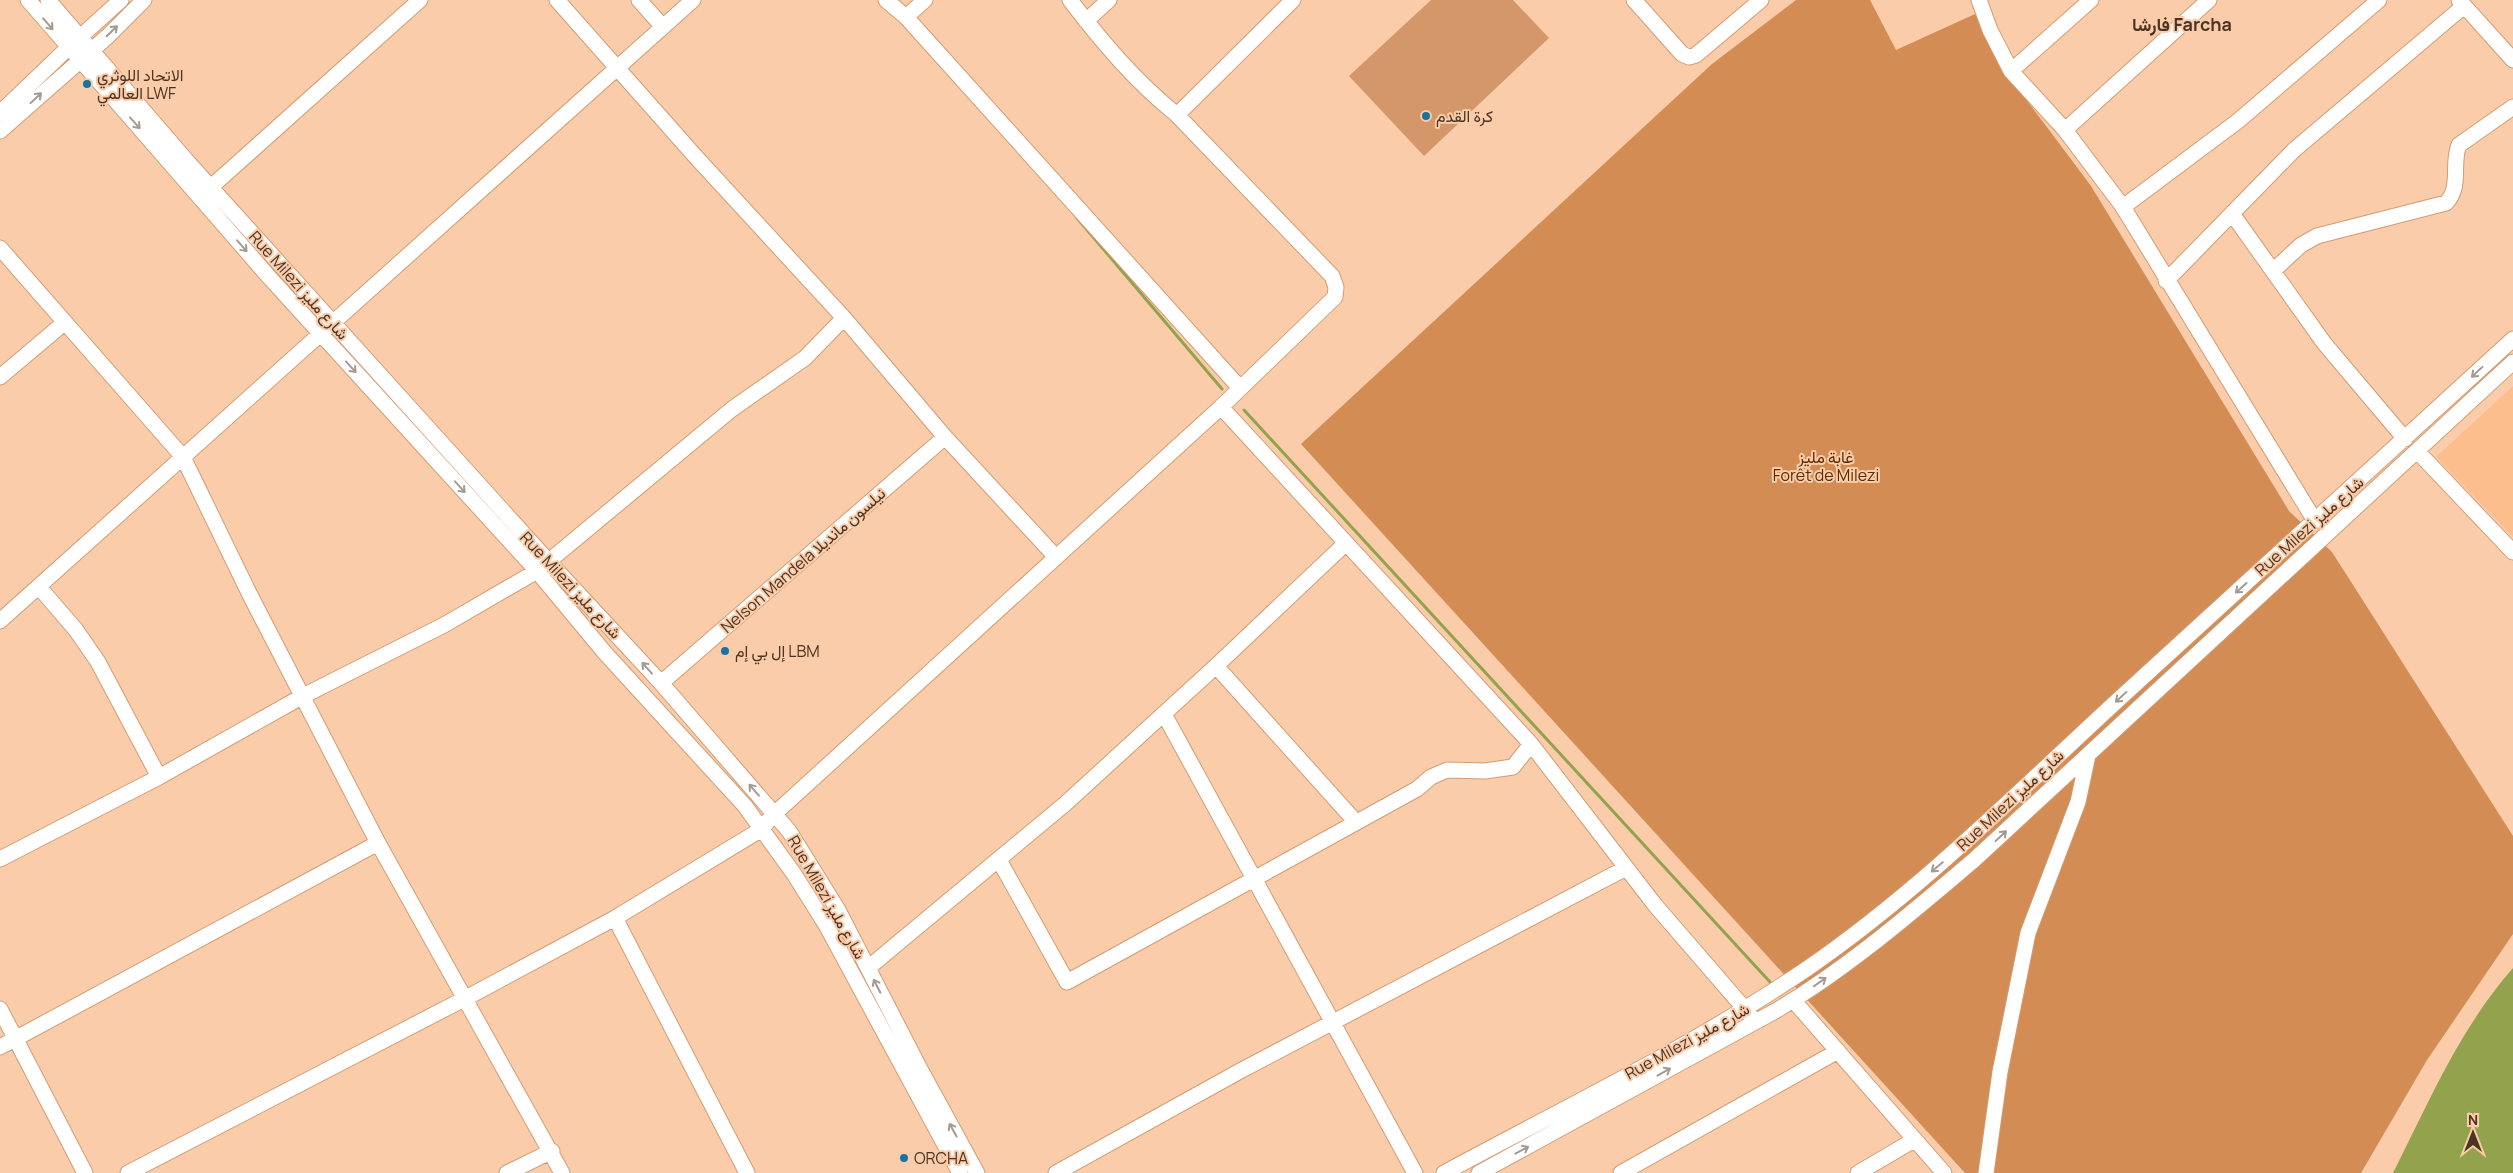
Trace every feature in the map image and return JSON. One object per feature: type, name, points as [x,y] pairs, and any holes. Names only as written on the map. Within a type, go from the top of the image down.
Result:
[{"type":"street","name":"Rue Milezi شارع مليز","points":[[28,0],[320,333],[543,567],[661,683],[789,831],[838,910],[976,1173]]},
{"type":"street","name":"Rue Milezi شارع مليز","points":[[48,0],[332,322],[543,567],[605,653],[745,806],[826,925],[960,1173]]},
{"type":"street","points":[[0,113],[120,0]]},
{"type":"street","points":[[0,131],[144,0]]},
{"type":"street","points":[[211,187],[420,0]]},
{"type":"street","points":[[557,0],[844,318],[945,437],[1055,556]]},
{"type":"street","points":[[640,0],[663,27]]},
{"type":"street","points":[[0,620],[693,0]]},
{"type":"street","points":[[886,0],[906,17],[1240,388]]},
{"type":"street","points":[[906,17],[925,0]]},
{"type":"street","points":[[128,1173],[466,998],[615,918],[762,829],[774,814],[1055,556],[1221,407],[1335,297],[1336,287],[1332,276],[1177,115],[1154,96],[1114,56],[1070,0]]},
{"type":"street","points":[[1086,21],[1109,0]]},
{"type":"street","points":[[1177,115],[1293,0]]},
{"type":"street","points":[[1634,0],[1682,54],[1689,57],[1696,55],[1761,0]]},
{"type":"street","points":[[1979,0],[1990,30],[2011,71],[2065,130],[2123,207],[2166,281],[2315,521]]},
{"type":"street","points":[[2011,71],[2092,0]]},
{"type":"street","points":[[2065,130],[2209,0]]},
{"type":"street","points":[[2123,207],[2238,121],[2379,0]]},
{"type":"street","points":[[2166,281],[2233,215],[2294,150],[2461,3],[2513,60]]},
{"type":"street","points":[[2274,270],[2301,245],[2317,236],[2446,203],[2455,186],[2455,161],[2462,140],[2513,106]]},
{"type":"street","points":[[2233,215],[2274,270],[2324,343],[2405,439]]},
{"type":"street","points":[[0,248],[183,457],[378,843],[552,1151],[562,1173]]},
{"type":"street","points":[[0,859],[159,777],[303,696],[444,625],[543,567],[732,409],[805,358],[844,318]]},
{"type":"street","points":[[0,377],[64,323]]},
{"type":"street","name":"Rue Milezi شارع مليز","points":[[1444,1173],[1744,1008],[1808,968],[1881,914],[1958,850],[2128,691],[2513,339]]},
{"type":"street","name":"Rue Milezi شارع مليز","points":[[1479,1173],[1794,1000],[1883,936],[1974,860],[2513,362]]},
{"type":"street","points":[[1221,407],[1531,744],[1626,868],[1755,1022]]},
{"type":"street","name":"Nelson Mandela نيلسون مانديلا","points":[[661,683],[945,437]]},
{"type":"street","points":[[2417,451],[2513,552]]},
{"type":"street","points":[[868,968],[1065,804],[1216,666],[1346,543]]},
{"type":"street","points":[[39,587],[76,630],[98,662],[159,777]]},
{"type":"street","points":[[1216,666],[1355,821]]},
{"type":"street","points":[[1164,714],[1415,1173]]},
{"type":"street","points":[[999,860],[1067,982],[1447,770],[1485,771],[1513,767],[1531,744]]},
{"type":"street","points":[[1986,1173],[2000,1072],[2028,933],[2078,802],[2088,755]]},
{"type":"street","points":[[0,1046],[378,843]]},
{"type":"street","points":[[1056,1173],[1626,868]]},
{"type":"street","points":[[615,918],[747,1173]]},
{"type":"street","points":[[1794,1000],[1944,1173]]},
{"type":"street","points":[[0,1009],[85,1173]]},
{"type":"street","points":[[1621,1173],[1838,1051]]},
{"type":"street","points":[[1858,1173],[1914,1140]]},
{"type":"street","points":[[507,1173],[552,1151]]},
{"type":"shaded area","name":"كرة القدم","points":[[1431,0],[1513,0],[1549,38],[1424,156],[1349,76]]},
{"type":"shaded area","points":[[2513,386],[2513,537],[2436,457]]},
{"type":"shaded area","points":[[2513,968],[2513,1173],[2393,1173],[2461,1041],[2494,991]]},
{"type":"green space","name":"غابة مليز Forêt de Milezi","points":[[1796,0],[1870,0],[1896,50],[1975,14],[2010,78],[2091,186],[2289,511],[2332,552],[2513,836],[2513,934],[2427,1060],[2361,1173],[1965,1173],[1301,444],[1712,64]]},
{"type":"waterway","points":[[1077,218],[1222,389]]},
{"type":"waterway","points":[[1244,410],[1770,982]]},
{"type":"place","name":"الاتحاد اللوثري العالمي LWF","points":[[87,84]]},
{"type":"place","name":"كرة القدم","points":[[1426,116]]},
{"type":"place","name":"إل بي إم LBM","points":[[725,651]]},
{"type":"place","name":"ORCHA","points":[[904,1158]]},
{"type":"district","name":"فارشا Farcha","points":[[2182,25]]}]
